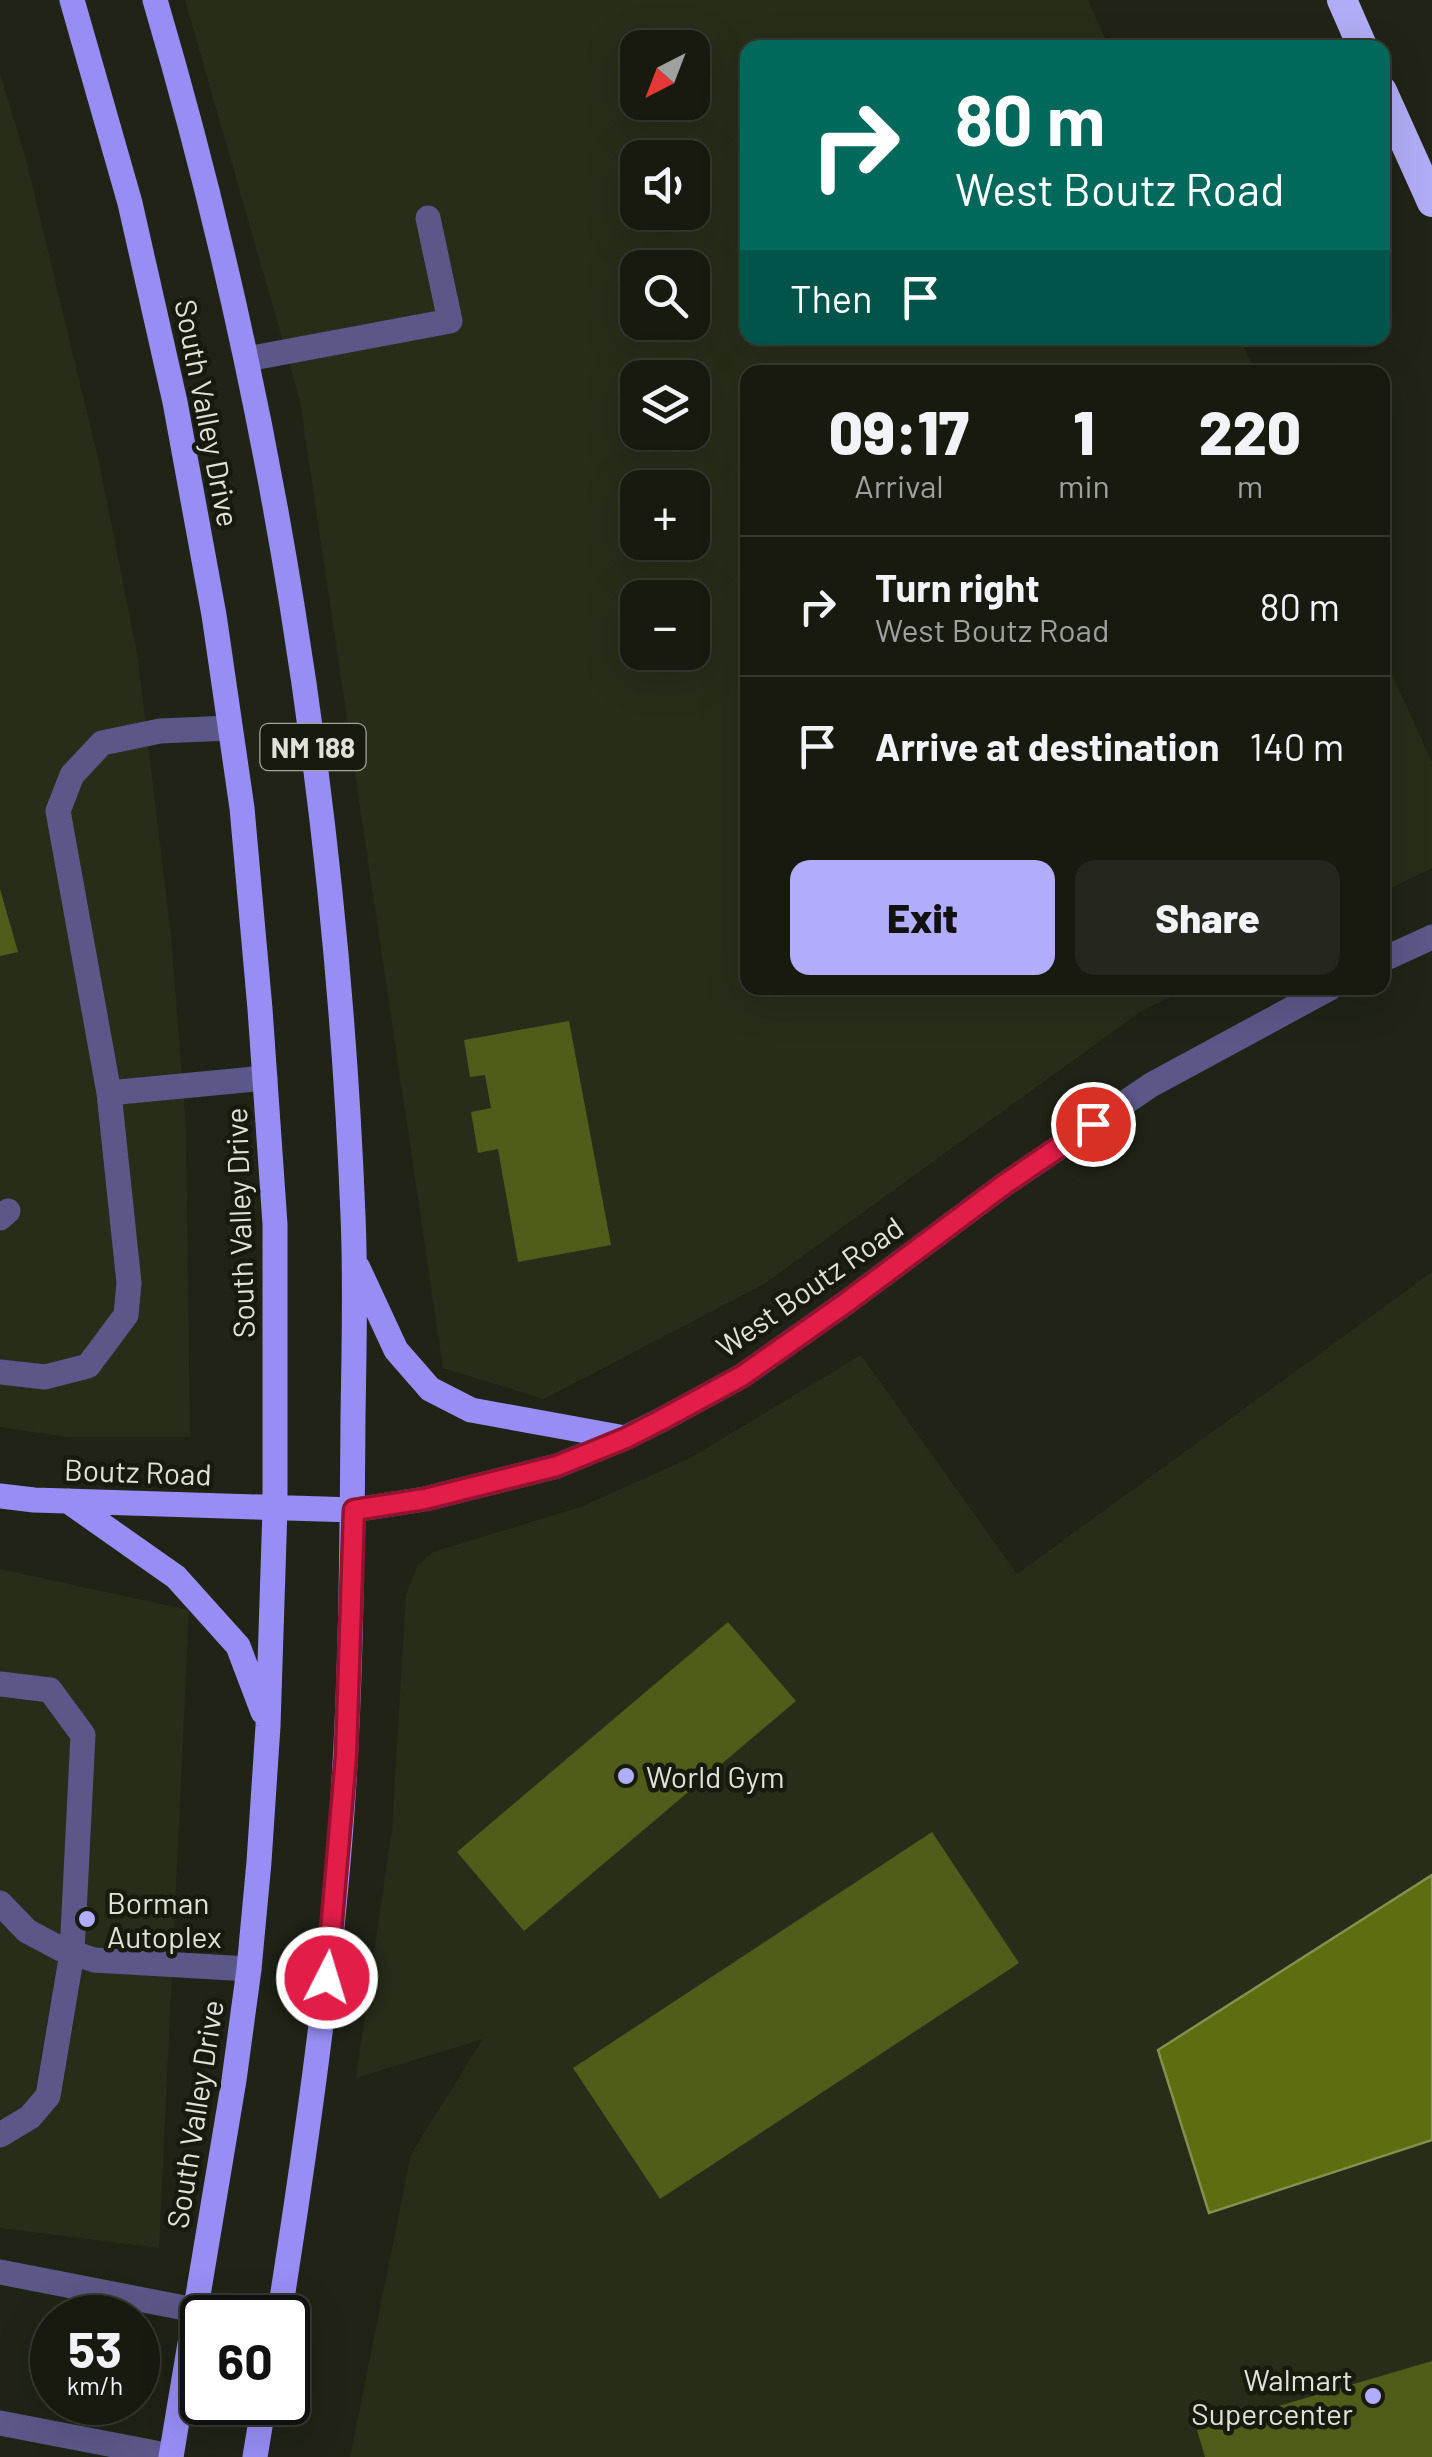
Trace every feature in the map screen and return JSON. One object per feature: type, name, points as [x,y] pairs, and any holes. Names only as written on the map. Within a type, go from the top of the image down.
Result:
[{"type":"highway","points":[[1342,0],[1360,40]]},
{"type":"highway","points":[[1390,109],[1432,202]]},
{"type":"main road","name":"South Valley Drive","points":[[72,0],[130,202],[175,402],[214,615],[242,808],[275,1224],[275,1508],[268,1726],[249,1969],[221,2165],[197,2295]]},
{"type":"main road","name":"South Valley Drive","points":[[154,0],[207,183],[247,359],[291,603],[320,799],[348,1108],[354,1259],[354,1510],[347,1717],[327,1978],[282,2295]]},
{"type":"main road","points":[[354,1259],[396,1350],[430,1389],[471,1410],[626,1438]]},
{"type":"main road","name":"Boutz Road","points":[[0,1496],[275,1508]]},
{"type":"main road","points":[[68,1501],[176,1577],[238,1646],[268,1726]]},
{"type":"main road","name":"West Boutz Road","points":[[275,1508],[354,1510]]},
{"type":"main road","name":"South Valley Drive","points":[[171,2457],[180,2399]]},
{"type":"main road","points":[[255,2457],[260,2425]]},
{"type":"street","points":[[247,359],[450,321],[428,218]]},
{"type":"street","points":[[0,1372],[45,1376],[88,1366],[126,1315],[129,1284],[109,1093],[58,811],[72,775],[102,743],[160,732],[230,728]]},
{"type":"street","points":[[1390,956],[1432,938]]},
{"type":"street","name":"West Boutz Road","points":[[354,1510],[425,1499],[557,1466],[626,1438],[742,1376],[1005,1184],[1152,1084],[1317,995]]},
{"type":"street","points":[[109,1093],[266,1078]]},
{"type":"street","points":[[0,1684],[50,1690],[84,1735],[72,1953],[48,2096],[30,2117],[0,2134]]},
{"type":"street","points":[[0,1903],[27,1931],[94,1960],[249,1969]]},
{"type":"street","points":[[0,2272],[180,2307]]},
{"type":"street","points":[[0,2422],[171,2457]]},
{"type":"shaded area","points":[[185,0],[1088,0],[1106,40],[740,40],[740,345],[1243,345],[1253,365],[740,365],[740,995],[1174,995],[1143,1010],[764,1284],[544,1399],[443,1368],[300,401]]},
{"type":"shaded area","points":[[0,74],[25,156],[99,462],[138,659],[171,936],[186,1127],[190,1437],[67,1437],[0,1427]]},
{"type":"shaded area","points":[[1390,670],[1432,762],[1432,868],[1390,889]]},
{"type":"shaded area","points":[[1432,1272],[1432,2457],[350,2457],[411,2154],[483,2039],[356,2078],[392,1829],[406,1595],[417,1566],[433,1552],[581,1507],[692,1457],[861,1355],[1017,1574]]},
{"type":"shaded area","name":"Borman Autoplex","points":[[0,1569],[189,1610],[159,2248],[0,2228]]},
{"type":"shaded area","points":[[1432,1875],[1432,2140],[1209,2213],[1158,2050]]},
{"type":"building","points":[[0,889],[18,952],[0,956]]},
{"type":"building","points":[[569,1021],[611,1245],[518,1262],[498,1149],[478,1153],[471,1112],[491,1108],[485,1075],[470,1077],[464,1040]]},
{"type":"building","name":"World Gym","points":[[728,1622],[796,1701],[524,1931],[457,1852]]},
{"type":"building","points":[[932,1832],[1019,1963],[660,2199],[573,2068]]},
{"type":"building","name":"Walmart Supercenter","points":[[1432,2361],[1432,2457],[1205,2457],[1197,2430]]},
{"type":"place","name":"World Gym","points":[[626,1776]]},
{"type":"place","name":"Borman Autoplex","points":[[87,1919]]},
{"type":"place","name":"Walmart Supercenter","points":[[1373,2396]]},
{"type":"route","points":[[327,1978],[346,1756],[354,1510],[425,1499],[557,1466],[661,1420],[742,1376],[1093,1124]]}]
